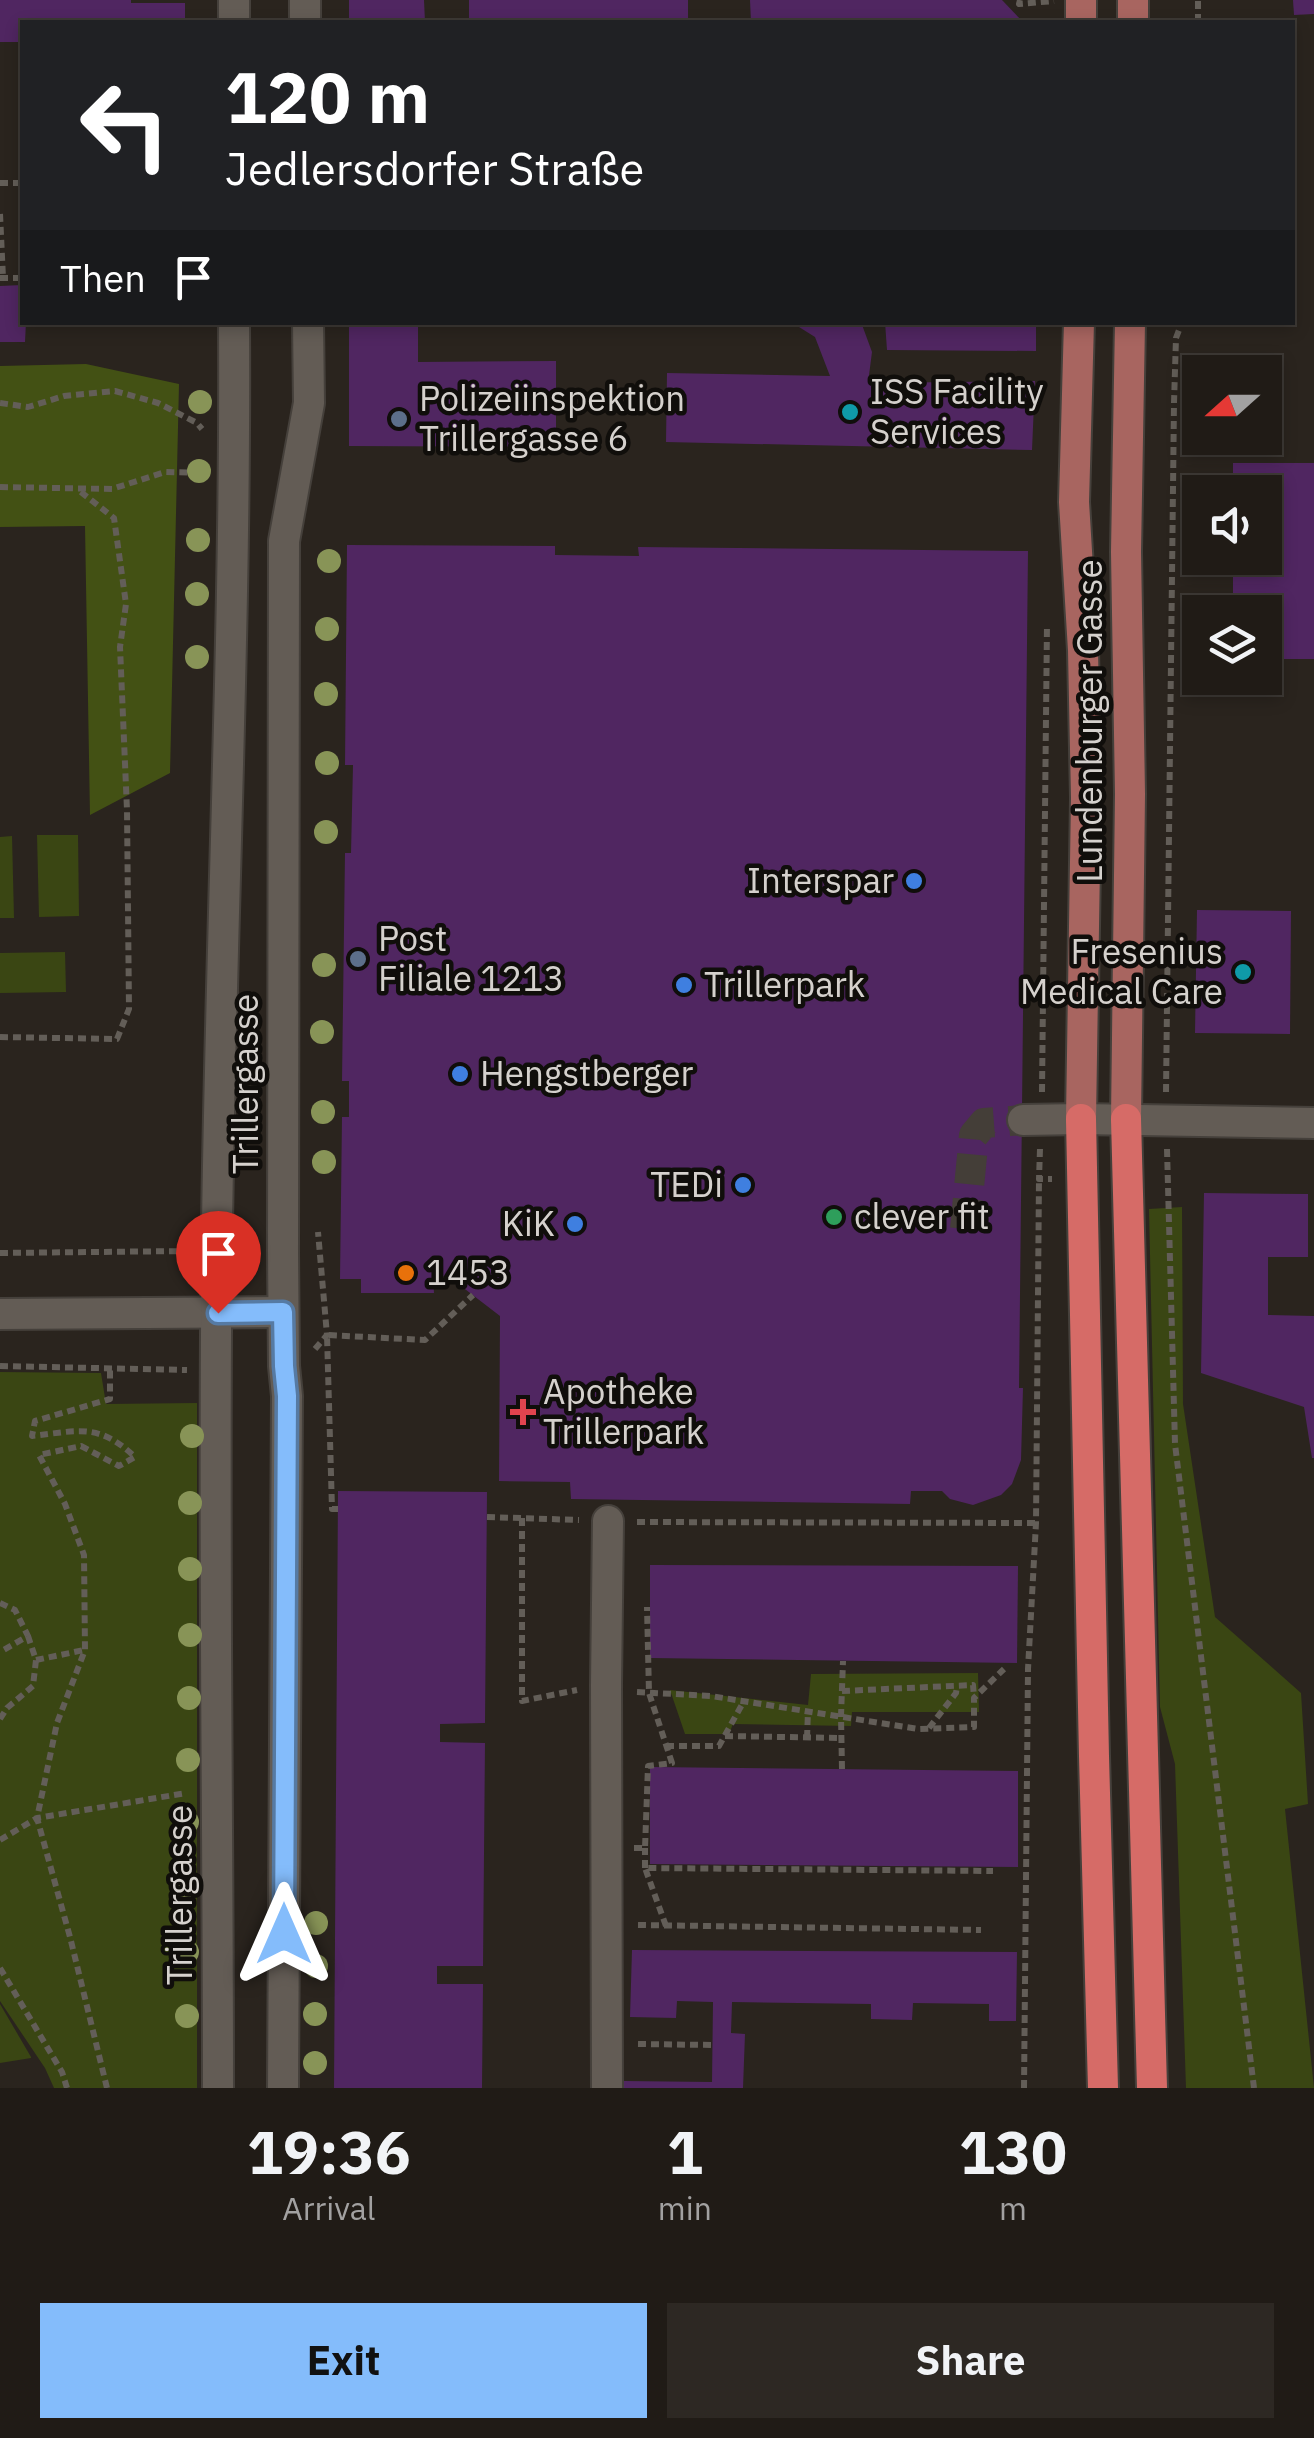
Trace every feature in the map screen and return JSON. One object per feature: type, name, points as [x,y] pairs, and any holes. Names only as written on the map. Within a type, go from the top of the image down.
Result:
[{"type":"highway","points":[[1081,1118],[1103,2088]]},
{"type":"highway","points":[[1126,1120],[1152,2088]]},
{"type":"main road","name":"Lundenburger Gasse","points":[[1079,325],[1074,502],[1086,798],[1081,1118]]},
{"type":"main road","name":"Lundenburger Gasse","points":[[1126,1120],[1130,325]]},
{"type":"street","name":"Trillergasse","points":[[218,2088],[217,1249],[235,475],[234,325]]},
{"type":"street","name":"Trillergasse","points":[[282,2088],[287,1396],[283,1312],[284,541],[309,403],[308,325]]},
{"type":"street","points":[[1023,1120],[1314,1123]]},
{"type":"street","points":[[0,1314],[283,1312]]},
{"type":"street","points":[[607,2088],[608,1522]]},
{"type":"path","points":[[0,214],[2,278]]},
{"type":"path","points":[[1166,1121],[1174,403],[1176,338],[1181,325]]},
{"type":"path","points":[[0,404],[28,407],[64,396],[115,392],[158,404]]},
{"type":"path","points":[[0,487],[112,490],[165,472],[235,475]]},
{"type":"path","points":[[0,1037],[117,1039],[129,1009],[120,646],[126,604],[114,518],[77,489]]},
{"type":"path","points":[[1024,2088],[1039,1179]]},
{"type":"path","points":[[1168,1183],[1174,1444],[1254,2088]]},
{"type":"path","points":[[0,1252],[217,1249]]},
{"type":"path","points":[[283,1251],[320,1252]]},
{"type":"path","points":[[338,1510],[332,1509],[327,1335],[425,1340],[473,1296]]},
{"type":"path","points":[[0,1366],[217,1371]]},
{"type":"path","points":[[107,2088],[37,1818],[58,1723],[85,1650],[84,1555],[65,1504],[40,1455],[81,1446],[119,1466],[135,1458],[120,1442],[91,1430],[32,1436],[35,1421],[110,1399],[110,1369]]},
{"type":"path","points":[[487,1516],[608,1522],[1036,1524]]},
{"type":"path","points":[[522,1518],[522,1701],[606,1688],[711,1696],[928,1728],[974,1727],[974,1686],[842,1691]]},
{"type":"path","points":[[0,1603],[15,1610],[36,1660],[33,1686],[0,1718]]},
{"type":"path","points":[[646,1816],[648,1766],[672,1763],[648,1693],[647,1607]]},
{"type":"path","points":[[0,1652],[28,1636]]},
{"type":"path","points":[[36,1660],[85,1650]]},
{"type":"path","points":[[842,1769],[843,1661]]},
{"type":"path","points":[[974,1698],[1004,1669]]},
{"type":"path","points":[[928,1728],[956,1693],[957,1686]]},
{"type":"path","points":[[666,1746],[719,1746],[744,1701]]},
{"type":"path","points":[[807,1738],[808,1711]]},
{"type":"path","points":[[724,1736],[842,1738]]},
{"type":"path","points":[[0,1840],[37,1818],[218,1787]]},
{"type":"path","points":[[646,1848],[645,1868],[666,1926]]},
{"type":"path","points":[[645,1868],[993,1872]]},
{"type":"path","points":[[606,1925],[981,1930]]},
{"type":"path","points":[[0,1968],[62,2072],[67,2088]]},
{"type":"path","points":[[607,2044],[713,2045]]},
{"type":"green space","points":[[86,364],[179,384],[170,773],[90,815],[85,526],[0,527],[0,366]]},
{"type":"green space","points":[[37,835],[78,835],[79,916],[39,917]]},
{"type":"green space","points":[[12,836],[14,918],[0,918],[0,837]]},
{"type":"green space","points":[[65,952],[66,992],[0,993],[0,953]]},
{"type":"green space","points":[[1182,1207],[1183,1404],[1215,1617],[1301,1693],[1308,1804],[1285,1809],[1314,2088],[1186,2088],[1175,1764],[1160,1707],[1149,1209]]},
{"type":"green space","points":[[0,1372],[101,1373],[106,1404],[197,1403],[197,2088],[54,2088],[0,2001]]},
{"type":"green space","points":[[978,1673],[979,1712],[852,1712],[851,1726],[733,1724],[729,1734],[685,1734],[670,1690],[808,1705],[811,1674]]},
{"type":"green space","points":[[0,2004],[31,2057],[31,2058],[0,2063]]},
{"type":"building","points":[[0,0],[185,3],[185,20],[20,20],[20,42],[0,42]]},
{"type":"building","points":[[349,0],[424,0],[425,20],[349,20]]},
{"type":"building","points":[[469,0],[688,0],[688,20],[469,20]]},
{"type":"building","points":[[750,0],[1002,0],[1021,20],[751,20]]},
{"type":"building","points":[[1293,0],[1314,0],[1314,14],[1294,15]]},
{"type":"building","points":[[20,285],[20,325],[26,325],[25,342],[0,342],[0,286]]},
{"type":"building","points":[[349,325],[418,325],[418,362],[556,361],[556,447],[349,446]]},
{"type":"building","name":"ISS Facility Services","points":[[796,325],[862,325],[872,352],[868,383],[1035,381],[1032,450],[666,442],[667,373],[830,376],[815,337]]},
{"type":"building","points":[[885,325],[1036,325],[1036,351],[887,350]]},
{"type":"building","points":[[1233,463],[1314,463],[1314,659],[1282,659],[1282,595],[1233,595],[1233,575],[1282,575],[1282,475],[1233,475]]},
{"type":"building","name":"Trillerpark","points":[[347,545],[555,546],[555,555],[639,556],[638,547],[1028,551],[1021,1460],[1012,1484],[1001,1495],[973,1505],[950,1499],[942,1491],[911,1491],[910,1504],[571,1499],[570,1482],[499,1481],[500,1316],[448,1276],[433,1277],[434,1293],[361,1293],[361,1279],[340,1279],[342,1117],[349,1117],[349,1081],[342,1081],[345,853],[351,853],[353,765],[345,765]]},
{"type":"building","name":"Fresenius Medical Care","points":[[1197,910],[1291,911],[1290,1034],[1195,1033]]},
{"type":"building","points":[[1204,1193],[1308,1194],[1308,1257],[1268,1257],[1268,1315],[1314,1316],[1314,1458],[1304,1407],[1201,1373]]},
{"type":"building","points":[[338,1491],[487,1492],[485,1723],[440,1724],[440,1742],[485,1743],[483,1966],[437,1966],[437,1984],[483,1984],[482,2088],[334,2088]]},
{"type":"building","points":[[650,1565],[1018,1566],[1017,1663],[650,1658]]},
{"type":"building","points":[[650,1767],[1018,1771],[1018,1867],[650,1864]]},
{"type":"building","points":[[632,1950],[1017,1952],[1016,2021],[989,2021],[989,2004],[913,2003],[912,2020],[871,2019],[871,2004],[732,2002],[731,2033],[745,2034],[743,2088],[624,2088],[624,2081],[712,2082],[713,2002],[677,2001],[676,2018],[630,2017]]},
{"type":"tunnel","points":[[965,1229],[974,1135],[984,1123],[1023,1120]]},
{"type":"place","name":"ISS Facility Services","points":[[850,412]]},
{"type":"place","name":"Polizeiinspektion Trillergasse 6","points":[[399,419]]},
{"type":"place","name":"Interspar","points":[[914,881]]},
{"type":"place","name":"Post Filiale 1213","points":[[358,959]]},
{"type":"place","name":"Fresenius Medical Care","points":[[1243,972]]},
{"type":"place","name":"Trillerpark","points":[[684,985]]},
{"type":"place","name":"Hengstberger","points":[[460,1074]]},
{"type":"place","name":"TEDi","points":[[743,1185]]},
{"type":"place","name":"clever fit","points":[[834,1217]]},
{"type":"place","name":"KiK","points":[[575,1224]]},
{"type":"place","name":"1453","points":[[406,1273]]},
{"type":"place","name":"Apotheke Trillerpark","points":[[523,1412]]},
{"type":"route","points":[[218,1313],[283,1312],[287,1396],[284,1934]]}]
